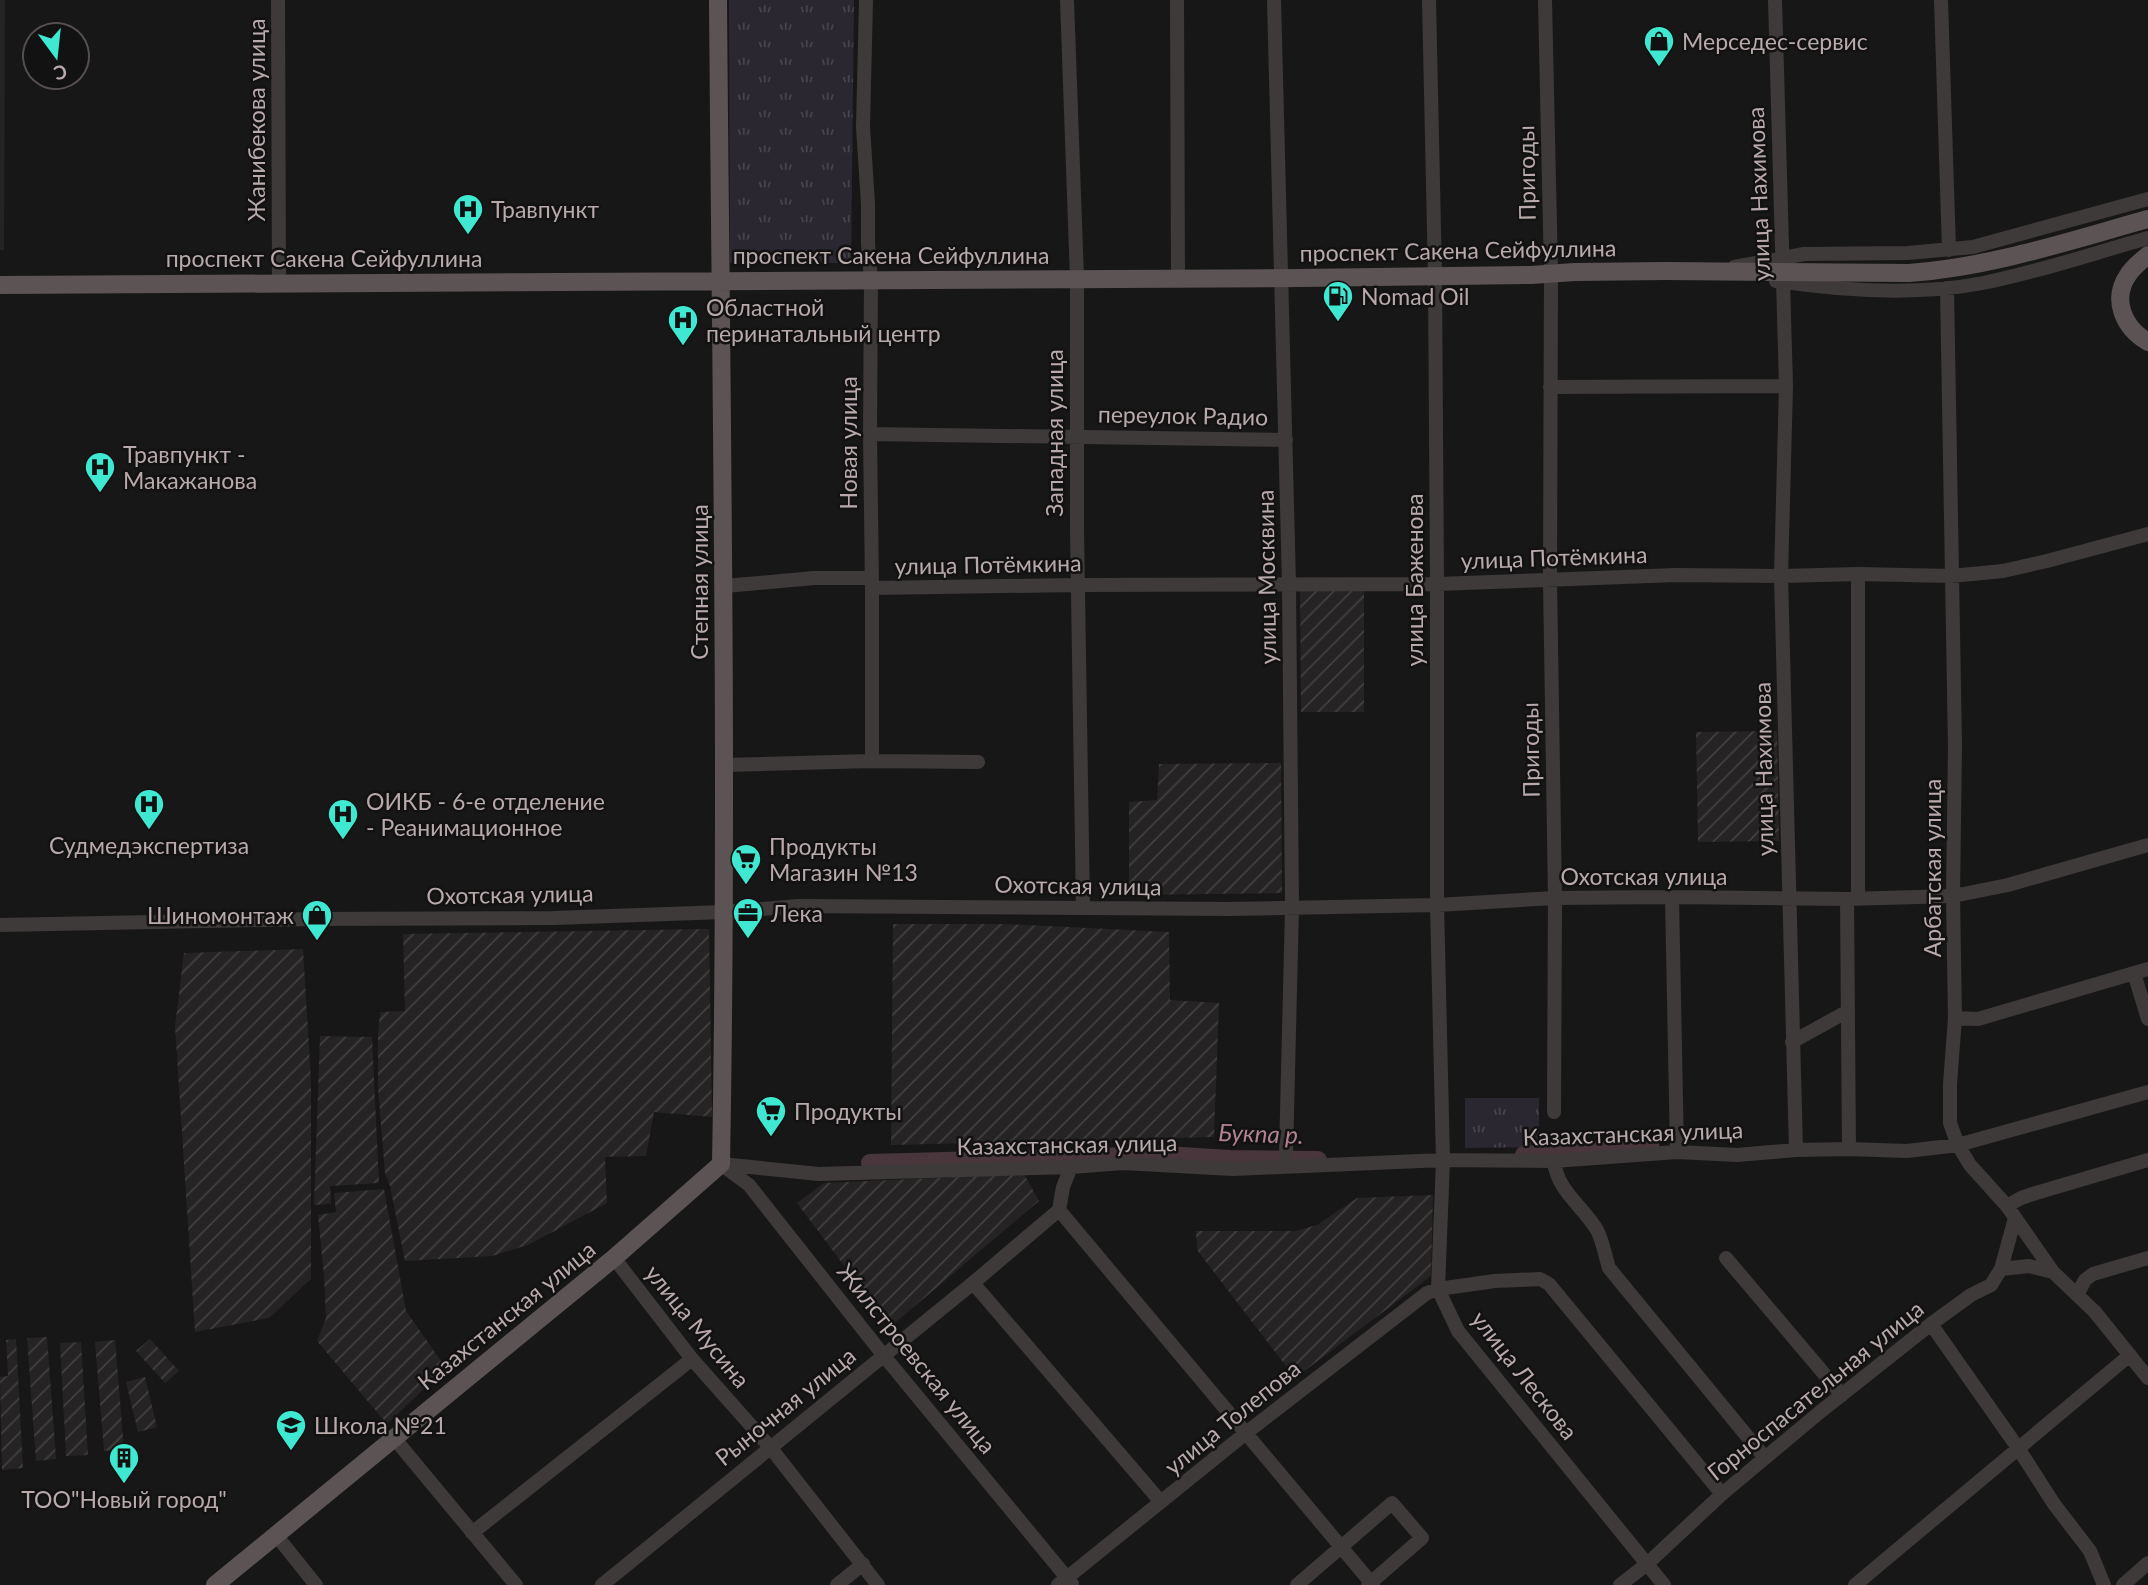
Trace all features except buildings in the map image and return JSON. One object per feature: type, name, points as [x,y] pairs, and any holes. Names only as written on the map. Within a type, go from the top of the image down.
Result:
[{"type":"main road","name":"Степная улица","points":[[718,0],[725,912],[721,1164]]},
{"type":"main road","name":"проспект Сакена Сейфуллина","points":[[0,285],[1281,278],[1783,270],[1922,272],[2011,258],[2148,219]]},
{"type":"main road","points":[[2142,260],[2123,283],[2120,305],[2127,325],[2137,336],[2148,342]]},
{"type":"main road","name":"Казахстанская улица","points":[[215,1585],[614,1258],[721,1164]]},
{"type":"street","name":"Жанибекова улица","points":[[278,0],[279,282]]},
{"type":"street","name":"Новая улица","points":[[866,0],[863,127],[871,280],[872,761]]},
{"type":"street","name":"Западная улица","points":[[1067,0],[1077,279],[1077,585],[1083,908]]},
{"type":"street","points":[[1177,0],[1178,278]]},
{"type":"street","name":"улица Москвина","points":[[1274,0],[1289,584],[1292,908],[1286,1154]]},
{"type":"street","name":"улица Баженова","points":[[1429,0],[1435,276],[1437,905],[1443,1160]]},
{"type":"street","name":"Пригоды","points":[[1545,0],[1551,274],[1554,1112]]},
{"type":"street","name":"улица Нахимова","points":[[1775,0],[1786,386],[1781,576],[1796,1150]]},
{"type":"street","points":[[1941,0],[1949,250]]},
{"type":"street","points":[[1783,270],[1830,253],[1909,253],[1973,247],[2148,199]]},
{"type":"street","points":[[1783,270],[1839,288],[1947,288],[2006,278],[2148,238]]},
{"type":"street","name":"Арбатская улица","points":[[1947,288],[1955,746],[1955,1017],[1950,1123],[1970,1165],[2011,1212],[2053,1272],[2095,1312],[2148,1378]]},
{"type":"street","points":[[1550,387],[1786,386]]},
{"type":"street","name":"переулок Радио","points":[[870,434],[1286,440]]},
{"type":"street","name":"улица Потёмкина","points":[[724,586],[814,578],[872,583],[1077,585],[1437,584],[1676,575],[1951,576],[2003,571],[2148,534]]},
{"type":"street","points":[[1849,1149],[1848,1011],[1853,899],[1858,574]]},
{"type":"street","points":[[724,765],[872,761],[978,762]]},
{"type":"street","name":"Охотская улица","points":[[0,925],[541,918],[725,912],[798,906],[1292,908],[1437,905],[1555,898],[1853,899],[1953,895],[2020,882],[2148,845]]},
{"type":"street","points":[[1672,897],[1677,1152]]},
{"type":"street","points":[[1955,1017],[1978,1019],[2141,971],[2148,1019]]},
{"type":"street","points":[[1792,1042],[1848,1011]]},
{"type":"street","name":"Казахстанская улица","points":[[721,1164],[819,1174],[1123,1163],[1246,1168],[1443,1160],[1554,1161],[1677,1152],[1737,1155],[1796,1150],[1907,1151],[1958,1144],[2148,1092]]},
{"type":"street","name":"улица Лескова","points":[[1443,1160],[1438,1289],[1458,1331],[1664,1585]]},
{"type":"street","points":[[2053,1272],[2029,1266],[2001,1269],[2011,1212],[2036,1193],[2148,1160]]},
{"type":"street","points":[[1554,1161],[1555,1174],[1564,1189],[1598,1231],[1609,1268],[1765,1458]]},
{"type":"street","name":"Жилстроевская улица","points":[[721,1164],[749,1185],[1066,1583]]},
{"type":"street","points":[[1070,1167],[1059,1210],[1342,1547],[1371,1584],[1422,1538],[1392,1503],[1342,1547],[1297,1585]]},
{"type":"street","name":"Рыночная улица","points":[[602,1585],[1059,1210]]},
{"type":"street","name":"улица Мусина","points":[[614,1258],[692,1359],[770,1447],[878,1585]]},
{"type":"street","points":[[1726,1258],[1842,1395]]},
{"type":"street","points":[[2077,1295],[2085,1280],[2094,1274],[2148,1258]]},
{"type":"street","name":"Горноспасательная улица","points":[[1620,1585],[1647,1564],[1722,1494],[1842,1395],[1931,1324],[1971,1295],[1992,1285],[2001,1269]]},
{"type":"street","points":[[1438,1289],[1495,1281],[1540,1279],[1549,1284],[1722,1494]]},
{"type":"street","points":[[973,1283],[1161,1502]]},
{"type":"street","name":"улица Толепова","points":[[1066,1583],[1246,1433],[1427,1293],[1438,1289]]},
{"type":"street","points":[[1931,1324],[2054,1504],[2090,1551],[2104,1585]]},
{"type":"street","points":[[1855,1585],[2130,1356]]},
{"type":"street","points":[[472,1533],[692,1359]]},
{"type":"street","points":[[394,1438],[516,1585]]},
{"type":"street","points":[[276,1535],[316,1585]]},
{"type":"street","points":[[2123,1585],[2148,1563]]},
{"type":"street","points":[[837,1585],[863,1564]]},
{"type":"shaded area","points":[[0,0],[5,0],[4,250],[0,250]]},
{"type":"shaded area","points":[[1300,591],[1364,591],[1364,712],[1301,712]]},
{"type":"shaded area","points":[[1777,731],[1779,841],[1698,842],[1696,732]]},
{"type":"shaded area","points":[[1281,763],[1282,893],[1129,895],[1129,802],[1157,800],[1159,764]]},
{"type":"shaded area","points":[[893,924],[1004,924],[1169,932],[1170,1000],[1219,1003],[1214,1137],[891,1145]]},
{"type":"shaded area","points":[[709,929],[712,1117],[654,1112],[646,1156],[605,1157],[607,1203],[528,1245],[492,1256],[405,1261],[385,1173],[378,1088],[380,1012],[405,1011],[403,934]]},
{"type":"shaded area","points":[[303,949],[311,1081],[311,1279],[269,1318],[195,1332],[175,1026],[184,953]]},
{"type":"shaded area","points":[[320,1036],[372,1037],[379,1183],[330,1186],[331,1204],[314,1205]]},
{"type":"shaded area","points":[[1024,1174],[1039,1201],[890,1327],[797,1203],[824,1183]]},
{"type":"shaded area","points":[[384,1189],[406,1311],[446,1368],[387,1424],[317,1341],[326,1318],[318,1215],[336,1212],[334,1193]]},
{"type":"shaded area","points":[[1433,1195],[1431,1276],[1295,1378],[1197,1250],[1196,1231],[1295,1231],[1317,1225],[1357,1198]]},
{"type":"shaded area","points":[[47,1337],[56,1459],[36,1461],[27,1338]]},
{"type":"shaded area","points":[[16,1339],[23,1468],[2,1470],[0,1377],[8,1376],[6,1340]]},
{"type":"shaded area","points":[[150,1339],[179,1371],[165,1383],[136,1351]]},
{"type":"shaded area","points":[[115,1340],[124,1449],[104,1451],[95,1342]]},
{"type":"shaded area","points":[[81,1342],[88,1455],[66,1456],[60,1343]]},
{"type":"shaded area","points":[[145,1377],[157,1427],[138,1432],[126,1382]]},
{"type":"green space","points":[[729,0],[854,0],[851,263],[730,263]]},
{"type":"green space","points":[[1465,1098],[1539,1098],[1539,1147],[1465,1148]]},
{"type":"waterway","name":"Букпа р.","points":[[1524,1155],[1651,1148]]},
{"type":"waterway","name":"Букпа р.","points":[[870,1163],[1166,1155],[1318,1160]]},
{"type":"place","name":"Мерседес-сервис","points":[[1659,68]]},
{"type":"place","name":"Травпункт","points":[[468,236]]},
{"type":"place","name":"Nomad Oil","points":[[1338,323]]},
{"type":"place","name":"Областной перинатальный центр","points":[[683,347]]},
{"type":"place","name":"Травпункт - Макажанова","points":[[100,494]]},
{"type":"place","name":"Судмедэкспертиза","points":[[149,831]]},
{"type":"place","name":"ОИКБ - 6-е отделение - Реанимационное","points":[[343,841]]},
{"type":"place","name":"Продукты Магазин №13","points":[[746,886]]},
{"type":"place","name":"Лека","points":[[748,940]]},
{"type":"place","name":"Шиномонтаж","points":[[317,942]]},
{"type":"place","name":"Продукты","points":[[771,1138]]},
{"type":"place","name":"Школа №21","points":[[291,1452]]},
{"type":"place","name":"ТОО\"Новый город\"","points":[[124,1485]]}]
